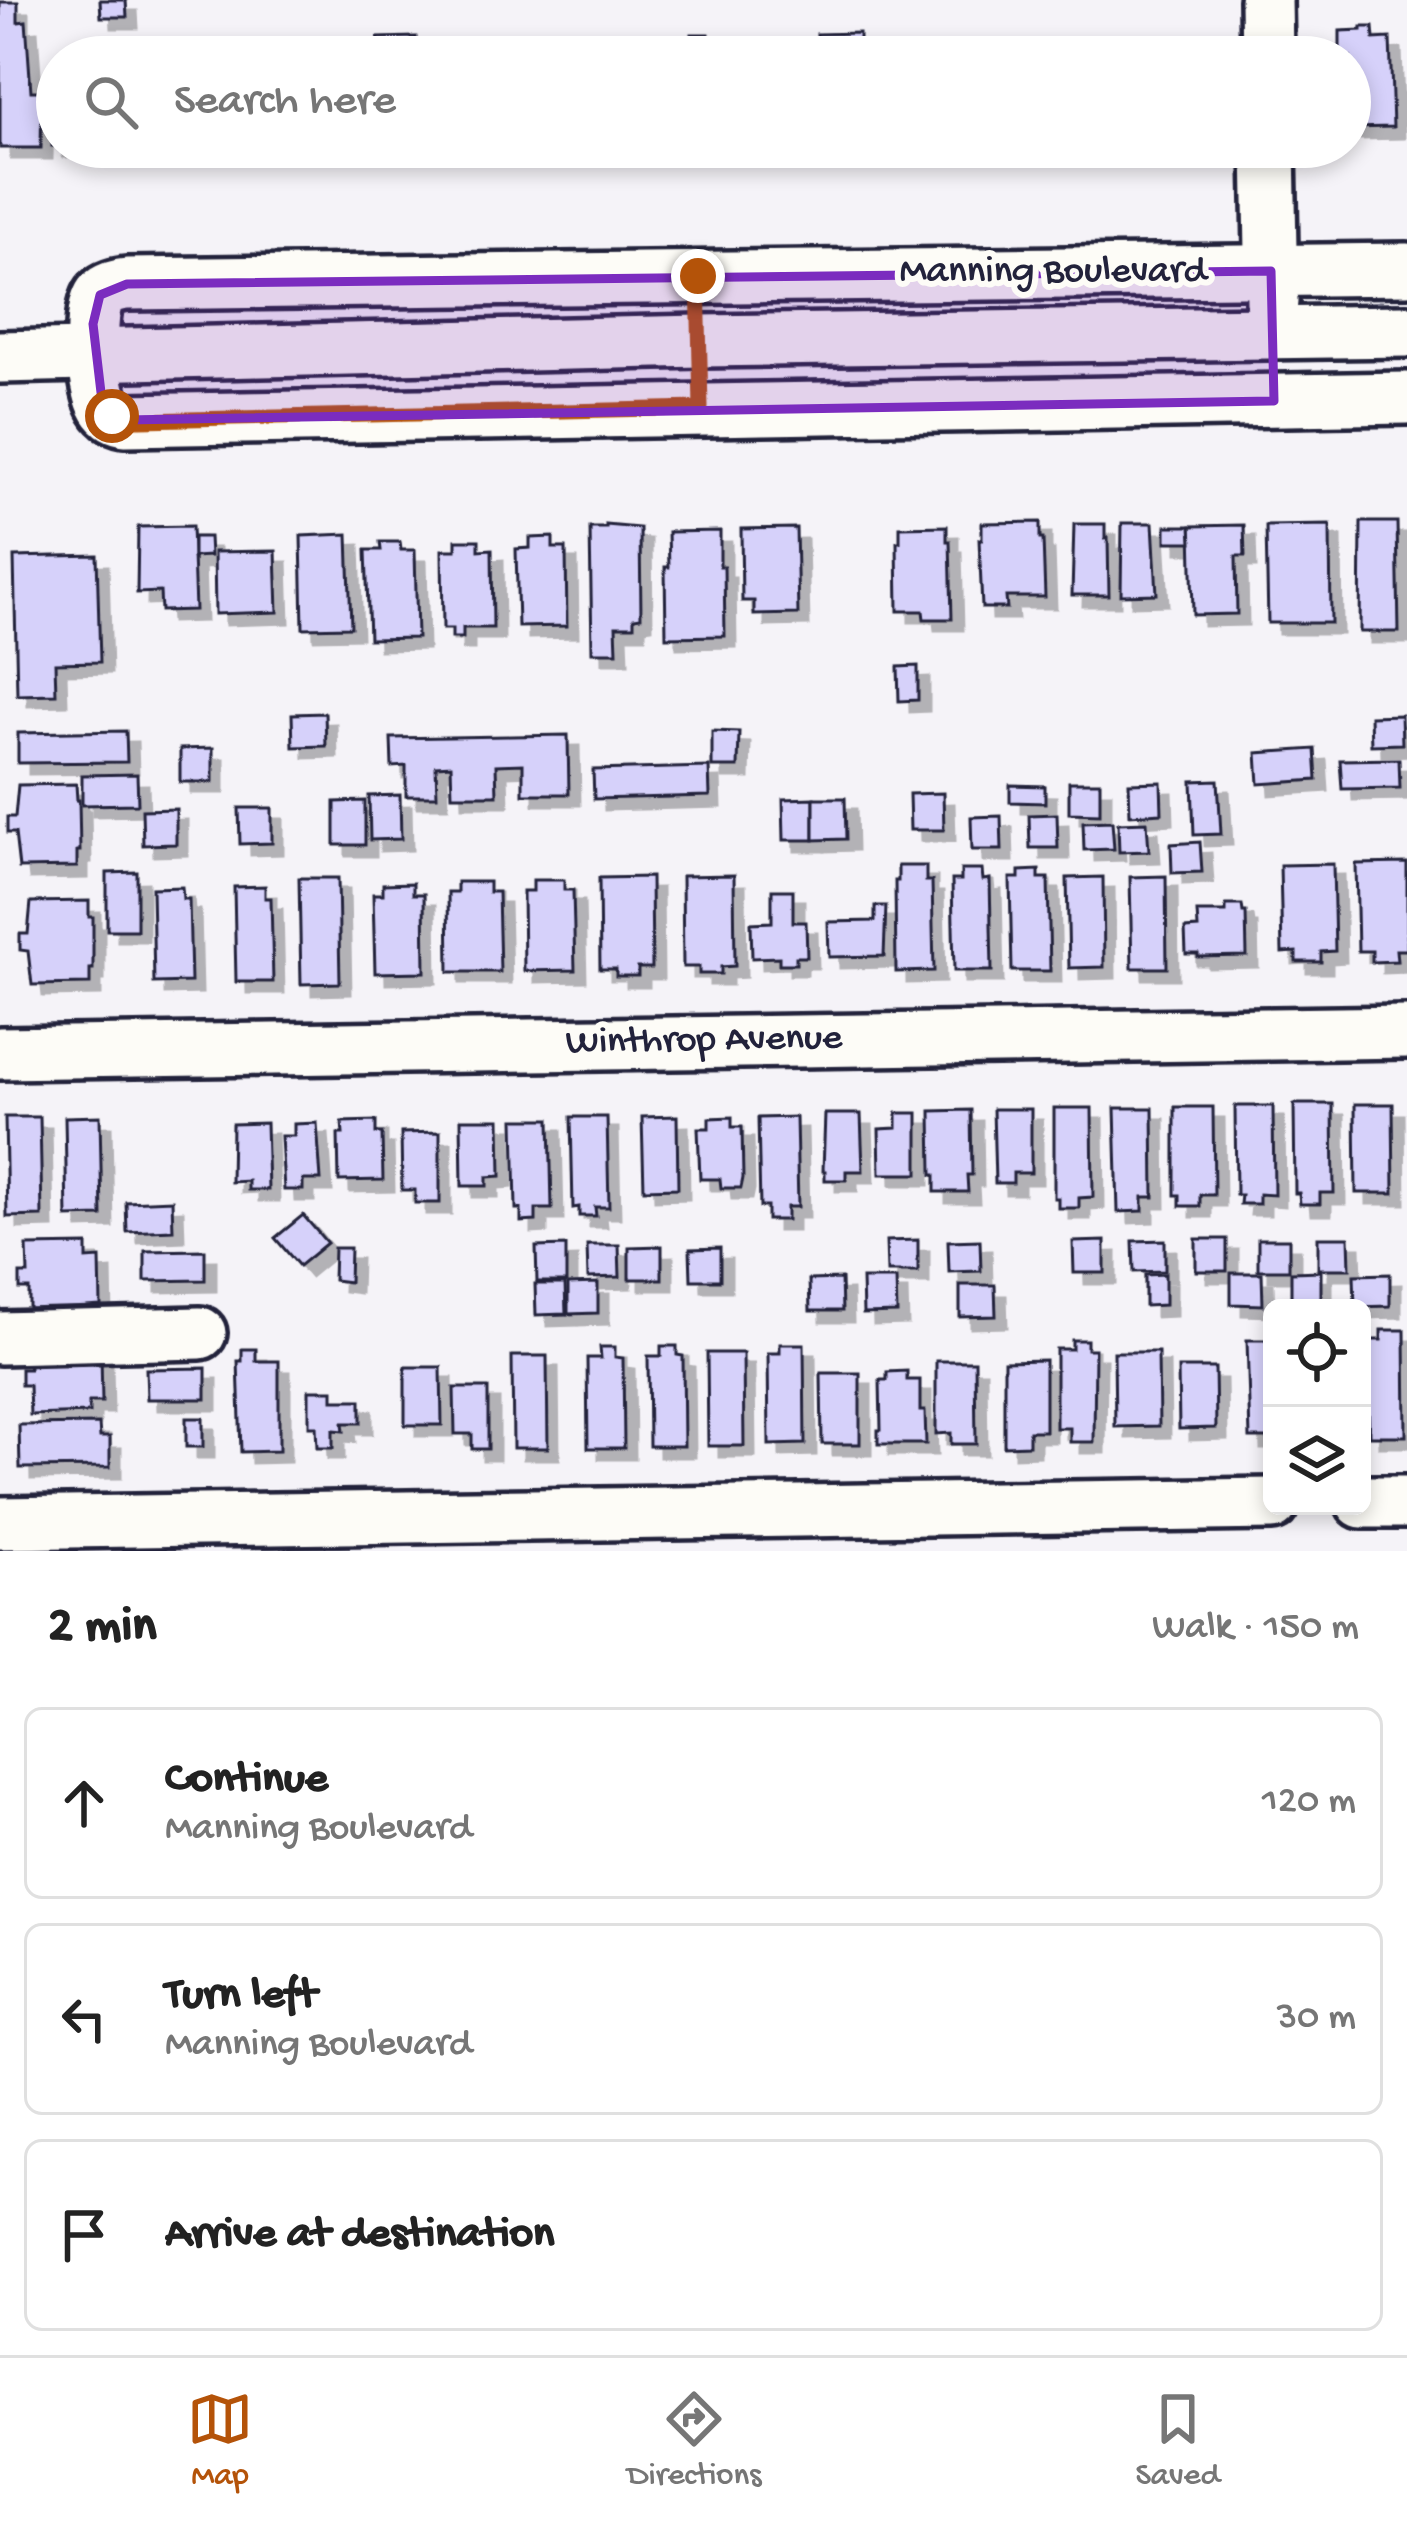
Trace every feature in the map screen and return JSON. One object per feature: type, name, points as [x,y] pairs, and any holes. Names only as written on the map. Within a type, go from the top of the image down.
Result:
[{"type":"street","points":[[1266,0],[1267,36]]},
{"type":"street","points":[[1269,168],[1274,400]]},
{"type":"street","name":"Manning Boulevard","points":[[1407,269],[127,284],[100,296],[93,324],[104,406],[112,416],[125,420],[1407,398]]},
{"type":"street","points":[[698,276],[701,408]]},
{"type":"street","name":"Manning Boulevard","points":[[0,357],[1407,331]]},
{"type":"street","name":"Winthrop Avenue","points":[[0,1053],[1407,1032]]},
{"type":"street","points":[[0,1338],[200,1333]]},
{"type":"street","points":[[1371,1502],[1407,1502]]},
{"type":"street","points":[[0,1523],[1263,1504]]},
{"type":"highlighted area","points":[[1271,271],[1274,401],[125,420],[102,401],[93,324],[100,295],[127,284]]},
{"type":"building","points":[[100,0],[126,0],[127,17],[101,17]]},
{"type":"building","points":[[0,2],[18,2],[18,22],[26,21],[31,91],[36,91],[36,148],[0,148]]},
{"type":"building","points":[[1373,27],[1374,39],[1390,38],[1393,127],[1371,128],[1371,36],[1340,36],[1340,31]]},
{"type":"building","points":[[859,33],[859,36],[817,36]]},
{"type":"building","points":[[1040,522],[1045,597],[1006,597],[1007,608],[982,608],[982,523]]},
{"type":"building","points":[[1361,522],[1397,522],[1399,632],[1360,632]]},
{"type":"building","points":[[1122,523],[1153,523],[1157,594],[1121,595]]},
{"type":"building","points":[[1074,524],[1105,524],[1109,595],[1072,595]]},
{"type":"building","points":[[1244,525],[1245,556],[1236,556],[1237,614],[1193,615],[1191,526]]},
{"type":"building","points":[[1330,525],[1331,623],[1268,623],[1266,526]]},
{"type":"building","points":[[192,526],[195,610],[161,611],[160,592],[137,593],[138,527]]},
{"type":"building","points":[[947,526],[952,619],[924,619],[923,611],[898,611],[900,527]]},
{"type":"building","points":[[1166,526],[1191,526],[1192,542],[1166,542]]},
{"type":"building","points":[[590,528],[640,528],[641,617],[634,618],[634,626],[616,626],[617,652],[592,652]]},
{"type":"building","points":[[796,528],[798,614],[754,615],[754,601],[742,601],[741,529]]},
{"type":"building","points":[[720,531],[725,636],[666,637],[668,532]]},
{"type":"building","points":[[348,534],[351,627],[303,628],[301,536]]},
{"type":"building","points":[[193,537],[209,537],[210,556],[193,557]]},
{"type":"building","points":[[553,537],[553,548],[566,548],[567,626],[518,627],[516,549],[530,548],[530,538]]},
{"type":"building","points":[[456,540],[479,540],[479,550],[492,549],[493,628],[463,628],[463,638],[452,638],[452,629],[443,629],[442,550],[456,550]]},
{"type":"building","points":[[380,542],[400,542],[401,550],[415,550],[417,638],[369,639],[366,550],[381,550]]},
{"type":"building","points":[[276,551],[278,612],[215,614],[214,552]]},
{"type":"building","points":[[97,555],[100,662],[55,663],[56,694],[17,695],[14,557]]},
{"type":"building","points":[[918,666],[918,700],[899,701],[898,667]]},
{"type":"building","points":[[325,713],[326,746],[293,747],[292,714]]},
{"type":"building","points":[[1401,715],[1402,744],[1371,745],[1370,716]]},
{"type":"building","points":[[126,731],[127,762],[18,763],[18,733]]},
{"type":"building","points":[[712,731],[739,732],[738,767],[712,767]]},
{"type":"building","points":[[568,735],[569,794],[523,794],[523,764],[496,765],[497,795],[452,795],[451,765],[436,766],[437,796],[406,796],[406,766],[392,767],[391,738]]},
{"type":"building","points":[[213,748],[213,782],[180,782],[180,749]]},
{"type":"building","points":[[1315,749],[1317,780],[1259,784],[1257,753]]},
{"type":"building","points":[[1399,759],[1400,788],[1342,789],[1340,760]]},
{"type":"building","points":[[709,767],[710,796],[594,799],[593,770]]},
{"type":"building","points":[[137,774],[138,804],[82,805],[82,775]]},
{"type":"building","points":[[1218,780],[1221,834],[1194,835],[1192,781]]},
{"type":"building","points":[[1069,782],[1100,782],[1100,814],[1069,813]]},
{"type":"building","points":[[1161,782],[1162,813],[1130,815],[1129,783]]},
{"type":"building","points":[[76,784],[77,867],[19,868],[15,833],[7,833],[7,817],[15,817],[18,785]]},
{"type":"building","points":[[1010,785],[1045,786],[1045,803],[1010,802]]},
{"type":"building","points":[[943,793],[944,830],[910,830],[909,794]]},
{"type":"building","points":[[400,795],[401,839],[370,840],[369,796]]},
{"type":"building","points":[[814,798],[814,840],[784,840],[783,799]]},
{"type":"building","points":[[814,798],[845,798],[846,839],[814,840]]},
{"type":"building","points":[[365,801],[365,845],[335,845],[335,802]]},
{"type":"building","points":[[239,808],[272,808],[272,843],[240,844]]},
{"type":"building","points":[[176,809],[176,844],[143,845],[142,810]]},
{"type":"building","points":[[1057,814],[1058,848],[1030,848],[1029,815]]},
{"type":"building","points":[[1001,816],[1002,850],[972,850],[971,817]]},
{"type":"building","points":[[1112,821],[1114,849],[1084,850],[1083,822]]},
{"type":"building","points":[[1147,822],[1149,851],[1119,852],[1118,823]]},
{"type":"building","points":[[1200,842],[1202,872],[1172,873],[1171,844]]},
{"type":"building","points":[[1407,863],[1407,950],[1396,950],[1397,961],[1372,962],[1372,951],[1358,951],[1356,864]]},
{"type":"building","points":[[1333,864],[1335,951],[1321,952],[1321,962],[1296,962],[1296,952],[1282,953],[1280,865]]},
{"type":"building","points":[[898,866],[926,866],[926,881],[932,881],[934,971],[896,972]]},
{"type":"building","points":[[961,870],[982,870],[983,880],[990,879],[992,971],[954,971],[952,880],[961,880]]},
{"type":"building","points":[[1039,870],[1039,878],[1048,878],[1050,971],[1012,971],[1010,878],[1019,878],[1019,871]]},
{"type":"building","points":[[137,872],[137,930],[107,930],[107,873]]},
{"type":"building","points":[[734,875],[735,966],[721,967],[721,974],[699,974],[699,967],[683,967],[682,876]]},
{"type":"building","points":[[1166,876],[1167,968],[1132,968],[1130,877]]},
{"type":"building","points":[[651,877],[652,968],[638,968],[638,976],[616,976],[616,969],[600,969],[599,878]]},
{"type":"building","points":[[1103,877],[1104,967],[1069,968],[1067,878]]},
{"type":"building","points":[[299,878],[338,878],[340,983],[301,984]]},
{"type":"building","points":[[533,880],[564,880],[564,890],[573,890],[575,970],[524,971],[523,891],[533,891]]},
{"type":"building","points":[[457,882],[489,882],[489,892],[498,892],[500,972],[449,972],[448,892],[457,892]]},
{"type":"building","points":[[413,883],[413,894],[424,894],[425,972],[375,973],[373,894],[383,894],[383,884]]},
{"type":"building","points":[[265,886],[265,898],[271,898],[273,982],[236,982],[234,887]]},
{"type":"building","points":[[182,887],[183,899],[189,899],[191,982],[154,983],[152,888]]},
{"type":"building","points":[[772,890],[793,890],[793,922],[806,922],[807,957],[796,957],[796,964],[779,964],[779,957],[752,958],[751,923],[772,922]]},
{"type":"building","points":[[89,901],[89,917],[93,917],[90,984],[32,985],[28,951],[20,950],[20,934],[28,934],[31,902]]},
{"type":"building","points":[[1226,905],[1242,905],[1246,912],[1247,956],[1186,954],[1185,929],[1198,928],[1197,912],[1226,912]]},
{"type":"building","points":[[875,906],[886,906],[884,956],[829,957],[828,922],[875,921]]},
{"type":"building","points":[[1294,1104],[1333,1104],[1334,1193],[1320,1193],[1320,1204],[1300,1204],[1299,1193],[1295,1193]]},
{"type":"building","points":[[1355,1104],[1393,1104],[1394,1193],[1356,1193]]},
{"type":"building","points":[[1235,1106],[1273,1106],[1274,1195],[1259,1194],[1259,1204],[1240,1204],[1241,1195],[1236,1195]]},
{"type":"building","points":[[1175,1107],[1213,1107],[1214,1195],[1200,1195],[1200,1206],[1180,1206],[1180,1195],[1175,1195]]},
{"type":"building","points":[[1054,1108],[1092,1108],[1093,1197],[1079,1198],[1079,1208],[1058,1208],[1058,1198],[1054,1198]]},
{"type":"building","points":[[1115,1108],[1153,1108],[1154,1197],[1143,1197],[1143,1211],[1118,1212]]},
{"type":"building","points":[[993,1109],[1031,1109],[1031,1173],[1013,1173],[1013,1183],[995,1183]]},
{"type":"building","points":[[971,1110],[968,1192],[935,1192],[931,1111]]},
{"type":"building","points":[[897,1113],[918,1113],[918,1174],[880,1174],[879,1129],[897,1128]]},
{"type":"building","points":[[825,1114],[861,1114],[863,1171],[846,1171],[846,1180],[825,1180]]},
{"type":"building","points":[[100,1116],[102,1216],[67,1217],[65,1117]]},
{"type":"building","points":[[677,1116],[678,1188],[644,1189],[642,1117]]},
{"type":"building","points":[[5,1117],[40,1117],[42,1216],[7,1217]]},
{"type":"building","points":[[571,1117],[607,1117],[609,1207],[595,1207],[596,1216],[579,1216],[579,1207],[573,1208]]},
{"type":"building","points":[[732,1117],[732,1127],[742,1127],[743,1178],[741,1188],[721,1188],[720,1179],[700,1179],[698,1128],[709,1128],[709,1118]]},
{"type":"building","points":[[796,1117],[798,1207],[787,1207],[787,1220],[767,1220],[767,1207],[760,1207],[758,1118]]},
{"type":"building","points":[[461,1119],[500,1119],[501,1176],[487,1177],[487,1186],[462,1186]]},
{"type":"building","points":[[514,1119],[550,1119],[552,1209],[536,1209],[536,1221],[521,1222],[521,1209],[516,1209]]},
{"type":"building","points":[[376,1121],[376,1133],[382,1133],[383,1180],[339,1181],[342,1122]]},
{"type":"building","points":[[266,1123],[268,1190],[248,1190],[248,1181],[231,1182],[232,1124]]},
{"type":"building","points":[[317,1123],[321,1180],[303,1180],[303,1190],[284,1190],[281,1136],[294,1136],[294,1124]]},
{"type":"building","points":[[440,1132],[440,1203],[415,1203],[415,1190],[402,1190],[401,1133]]},
{"type":"building","points":[[172,1200],[173,1230],[127,1232],[126,1202]]},
{"type":"building","points":[[303,1215],[327,1243],[299,1266],[275,1238]]},
{"type":"building","points":[[1318,1237],[1349,1237],[1350,1269],[1318,1269]]},
{"type":"building","points":[[1196,1239],[1227,1239],[1227,1271],[1196,1271]]},
{"type":"building","points":[[1258,1239],[1289,1239],[1289,1270],[1258,1270]]},
{"type":"building","points":[[918,1240],[918,1272],[887,1272],[886,1241]]},
{"type":"building","points":[[980,1240],[981,1271],[949,1272],[948,1241]]},
{"type":"building","points":[[1165,1240],[1165,1271],[1134,1272],[1133,1241]]},
{"type":"building","points":[[1105,1241],[1105,1273],[1074,1273],[1073,1242]]},
{"type":"building","points":[[87,1245],[87,1259],[100,1258],[101,1306],[88,1307],[89,1318],[29,1319],[29,1289],[20,1289],[20,1274],[28,1274],[27,1246]]},
{"type":"building","points":[[587,1245],[619,1245],[620,1277],[588,1278]]},
{"type":"building","points":[[566,1246],[566,1282],[537,1282],[536,1247]]},
{"type":"building","points":[[662,1246],[662,1279],[629,1279],[629,1247]]},
{"type":"building","points":[[334,1248],[350,1248],[349,1282],[333,1280]]},
{"type":"building","points":[[720,1248],[720,1280],[691,1280],[690,1249]]},
{"type":"building","points":[[205,1250],[205,1280],[145,1281],[145,1251]]},
{"type":"building","points":[[1321,1271],[1321,1299],[1291,1299],[1291,1272]]},
{"type":"building","points":[[1231,1273],[1262,1273],[1263,1305],[1231,1304]]},
{"type":"building","points":[[1165,1274],[1165,1305],[1145,1306],[1145,1275]]},
{"type":"building","points":[[1390,1274],[1390,1306],[1371,1307],[1371,1299],[1355,1299],[1354,1275]]},
{"type":"building","points":[[841,1279],[842,1311],[810,1311],[809,1280]]},
{"type":"building","points":[[862,1279],[896,1279],[897,1313],[863,1314]]},
{"type":"building","points":[[598,1283],[598,1313],[568,1314],[568,1284]]},
{"type":"building","points":[[535,1284],[565,1284],[566,1314],[536,1315]]},
{"type":"building","points":[[960,1285],[995,1285],[996,1316],[960,1317]]},
{"type":"building","points":[[1381,1330],[1405,1330],[1406,1436],[1371,1436],[1371,1340],[1381,1340]]},
{"type":"building","points":[[1072,1340],[1087,1340],[1087,1349],[1095,1349],[1094,1442],[1070,1442],[1070,1428],[1056,1428],[1056,1349],[1072,1349]]},
{"type":"building","points":[[1247,1340],[1263,1340],[1263,1438],[1250,1438]]},
{"type":"building","points":[[28,1341],[101,1354],[102,1402],[89,1402],[89,1413],[30,1415],[29,1385],[21,1385],[21,1369],[29,1369]]},
{"type":"building","points":[[780,1344],[804,1344],[805,1444],[769,1445],[768,1353],[780,1353]]},
{"type":"building","points":[[661,1346],[677,1346],[677,1355],[683,1356],[684,1446],[649,1446],[648,1356],[661,1356]]},
{"type":"building","points":[[600,1347],[615,1347],[615,1357],[623,1358],[624,1448],[588,1448],[587,1358],[601,1358]]},
{"type":"building","points":[[242,1349],[256,1349],[256,1361],[279,1361],[279,1451],[241,1452],[238,1361],[242,1361]]},
{"type":"building","points":[[1114,1352],[1158,1352],[1159,1426],[1115,1427]]},
{"type":"building","points":[[707,1353],[743,1353],[744,1446],[708,1446]]},
{"type":"building","points":[[512,1356],[547,1356],[548,1448],[513,1448]]},
{"type":"building","points":[[1045,1360],[1045,1431],[1029,1431],[1029,1445],[1004,1446],[1004,1361]]},
{"type":"building","points":[[936,1361],[975,1361],[976,1444],[951,1444],[951,1433],[936,1434]]},
{"type":"building","points":[[405,1367],[441,1367],[442,1425],[405,1425]]},
{"type":"building","points":[[206,1368],[206,1399],[147,1399],[146,1369]]},
{"type":"building","points":[[1178,1368],[1215,1368],[1216,1428],[1179,1429]]},
{"type":"building","points":[[907,1371],[907,1380],[920,1380],[926,1444],[878,1444],[880,1380],[887,1380],[887,1372]]},
{"type":"building","points":[[821,1373],[860,1373],[860,1444],[822,1444]]},
{"type":"building","points":[[454,1388],[488,1388],[488,1449],[472,1449],[472,1434],[455,1434]]},
{"type":"building","points":[[309,1390],[333,1390],[333,1400],[361,1400],[361,1423],[343,1423],[344,1431],[333,1430],[333,1448],[317,1448],[316,1426],[309,1426]]},
{"type":"building","points":[[186,1418],[203,1418],[203,1447],[186,1447]]},
{"type":"building","points":[[99,1424],[100,1437],[110,1437],[110,1467],[20,1468],[19,1425]]},
{"type":"route","points":[[112,416],[140,420],[701,408],[698,276]]}]
